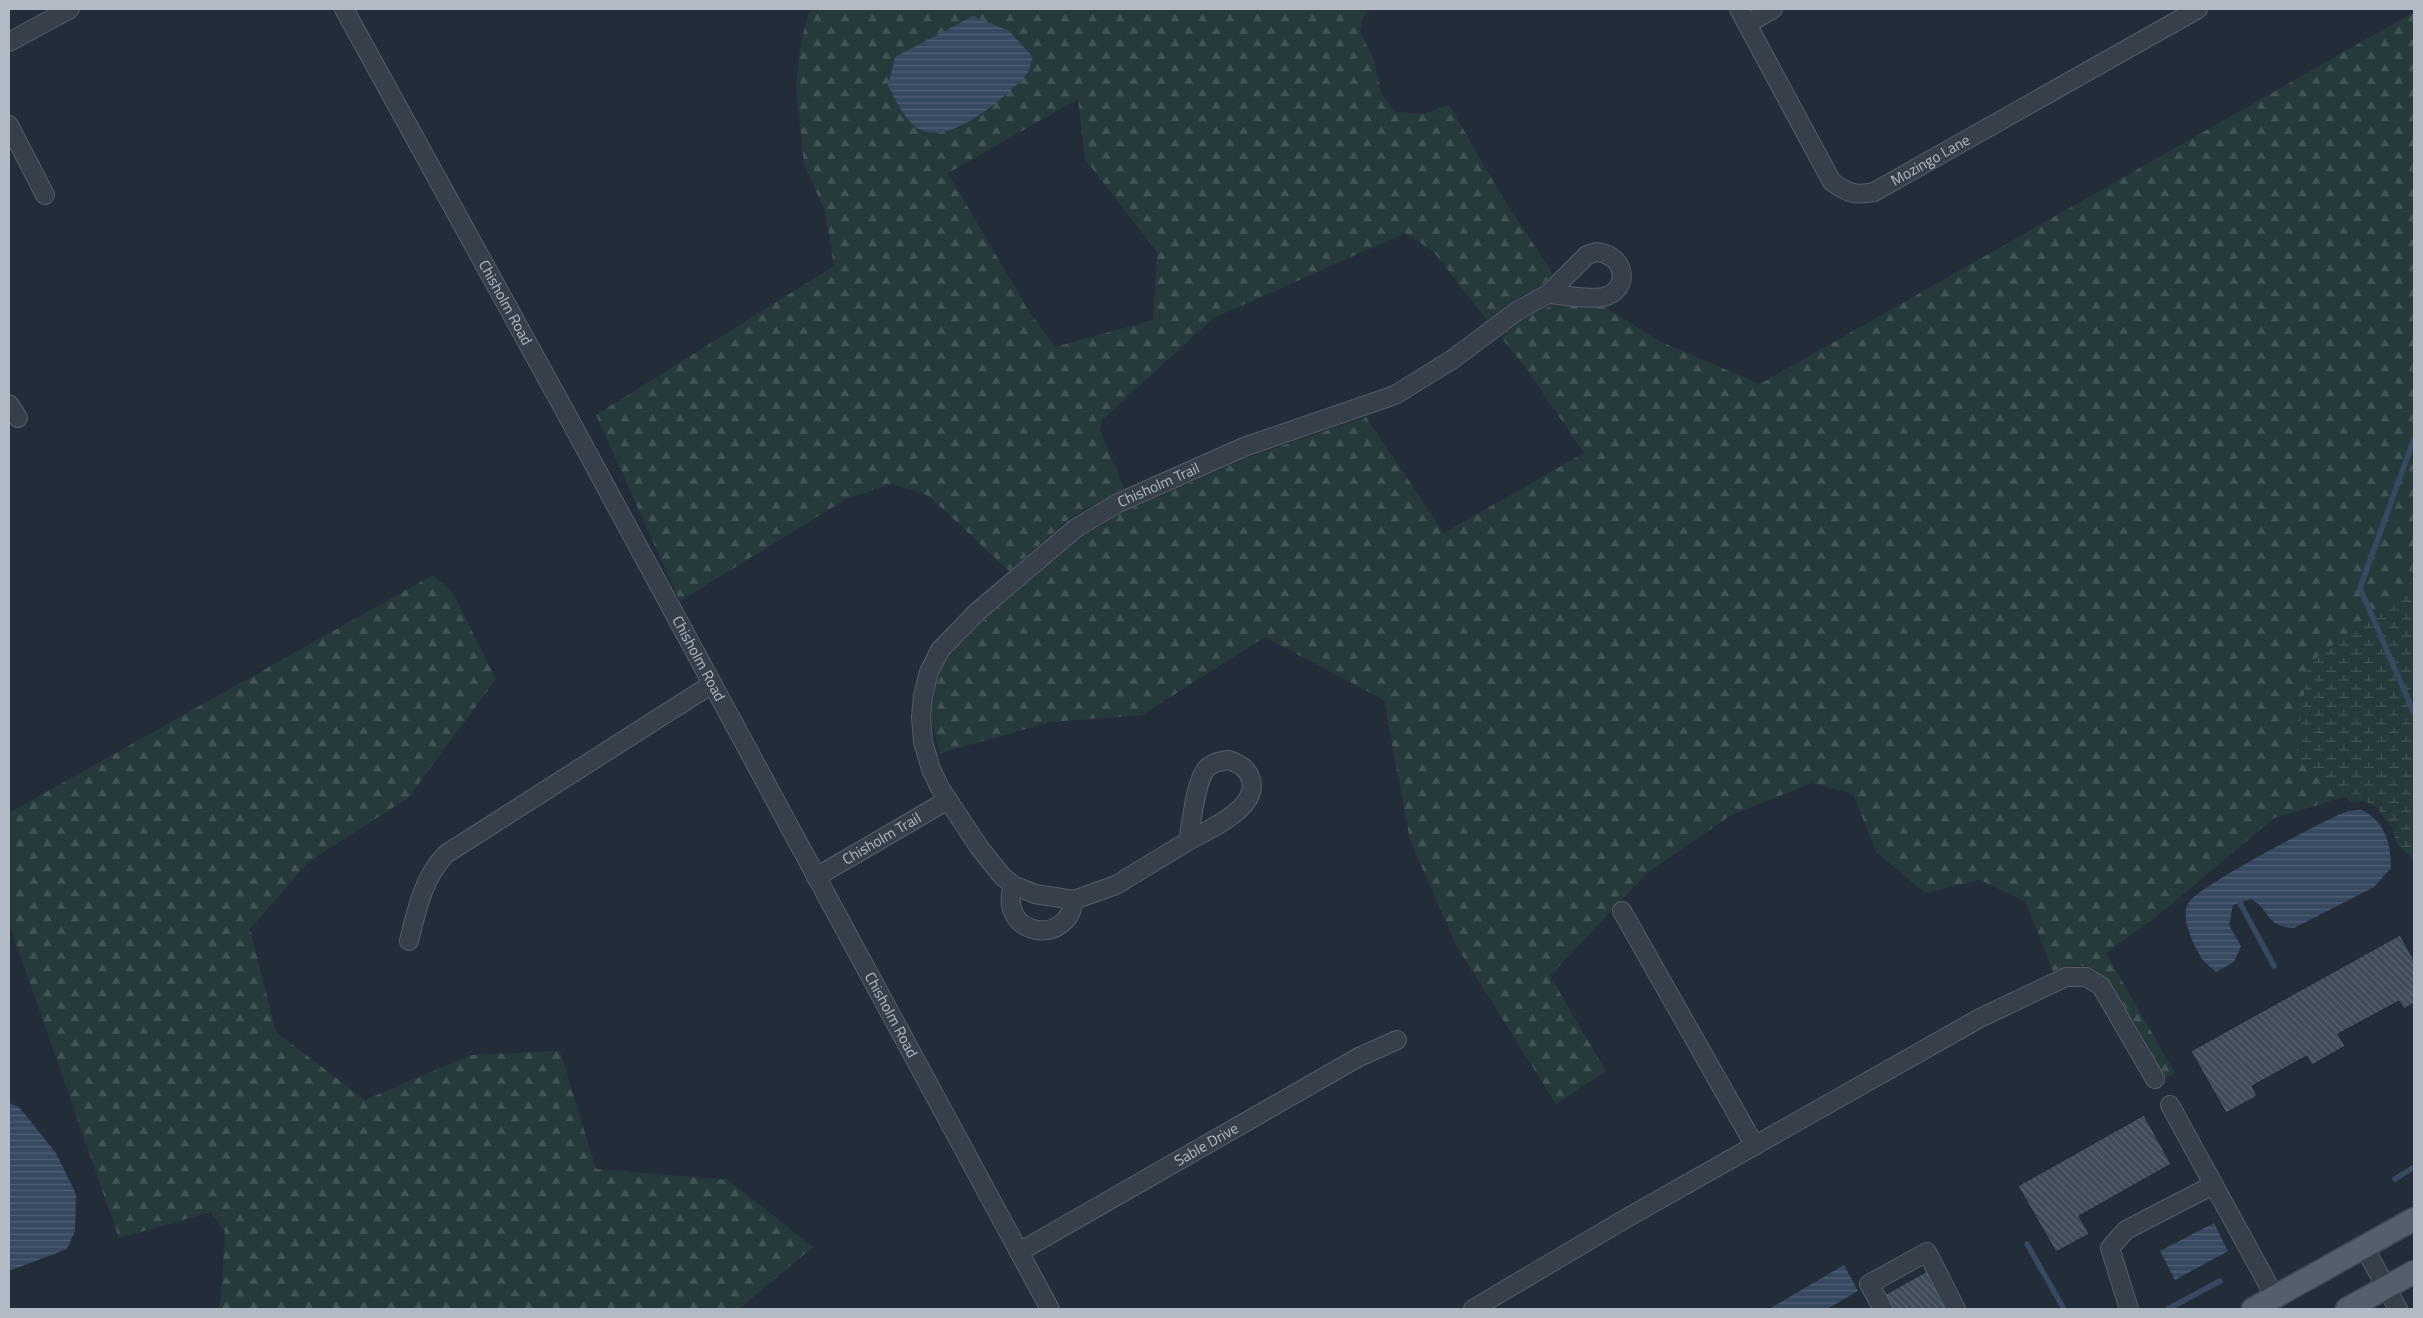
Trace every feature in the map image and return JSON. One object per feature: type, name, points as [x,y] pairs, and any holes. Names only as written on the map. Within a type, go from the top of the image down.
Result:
[{"type":"main road","points":[[2253,1309],[2414,1219]]},
{"type":"main road","points":[[2347,1309],[2414,1272]]},
{"type":"street","points":[[9,42],[70,9]]},
{"type":"street","name":"Chisholm Road","points":[[344,9],[1050,1309]]},
{"type":"street","points":[[1743,16],[1773,9]]},
{"type":"street","name":"Mozingo Lane","points":[[1743,16],[1832,182],[1848,193],[1859,195],[1874,192],[2198,9]]},
{"type":"street","points":[[9,125],[45,195]]},
{"type":"street","name":"Chisholm Trail","points":[[1188,841],[1202,776],[1208,767],[1218,761],[1229,760],[1241,764],[1249,773],[1252,782],[1252,793],[1245,805],[1228,819],[1116,885],[1074,900],[1035,894],[1014,885],[1002,876],[979,847],[948,800],[931,769],[923,742],[921,718],[923,696],[940,650],[977,612],[1076,528],[1118,503],[1244,446],[1395,394],[1453,359],[1517,311],[1548,294]]},
{"type":"street","points":[[409,941],[420,896],[434,866],[446,854],[712,684]]},
{"type":"street","name":"Chisholm Trail","points":[[816,877],[948,800]]},
{"type":"street","points":[[1014,885],[1010,895],[1011,908],[1017,919],[1026,927],[1038,931],[1050,930],[1062,924],[1070,914],[1074,900]]},
{"type":"street","points":[[1622,911],[1755,1146]]},
{"type":"street","points":[[1473,1309],[1980,1018],[2066,977],[2086,977],[2101,986],[2155,1079]]},
{"type":"street","name":"Sable Drive","points":[[1019,1252],[1359,1057],[1397,1040]]},
{"type":"street","points":[[2170,1105],[2275,1297]]},
{"type":"street","points":[[2129,1309],[2110,1248],[2126,1230],[2213,1185]]},
{"type":"street","points":[[2364,1247],[2398,1309]]},
{"type":"street","points":[[1883,1309],[1869,1284],[1927,1252],[1956,1309]]},
{"type":"green space","points":[[810,9],[1369,9],[1363,17],[1360,32],[1373,58],[1382,95],[1395,112],[1424,114],[1449,105],[1500,193],[1553,274],[1542,285],[1512,301],[1487,320],[1433,251],[1405,233],[1212,319],[1103,419],[1100,430],[1124,488],[1070,518],[1009,571],[929,496],[892,484],[846,499],[680,601],[596,415],[834,266],[825,211],[804,165],[796,86],[801,41]],"holes":[[[1078,99],[1085,159],[1157,252],[1153,320],[1055,347],[1028,310],[948,173]]]},
{"type":"green space","points":[[2414,12],[2414,580],[2308,665],[2296,755],[2345,797],[2274,818],[2156,917],[2106,953],[2175,1073],[2165,1078],[2132,1017],[2111,986],[2101,975],[2091,968],[2082,966],[2067,967],[2053,971],[2025,901],[1980,880],[1925,893],[1876,852],[1853,794],[1812,783],[1731,815],[1647,873],[1550,976],[1606,1071],[1556,1104],[1456,945],[1410,840],[1384,700],[1265,637],[1142,715],[1051,722],[940,753],[931,719],[938,677],[948,657],[984,620],[1082,537],[1123,512],[1249,457],[1366,417],[1444,533],[1584,453],[1526,368],[1501,337],[1523,320],[1552,305],[1605,307],[1659,341],[1760,384]]},
{"type":"green space","points":[[433,575],[453,593],[496,679],[408,798],[308,862],[250,929],[276,1032],[365,1100],[471,1055],[560,1051],[596,1169],[728,1180],[813,1247],[739,1309],[218,1309],[221,1300],[225,1232],[211,1212],[119,1238],[9,923],[9,813]]},
{"type":"green space","points":[[2414,580],[2414,859],[2397,844],[2392,827],[2377,808],[2365,801],[2351,802],[2296,755],[2308,665]]},
{"type":"water","points":[[973,16],[1009,31],[1033,57],[1028,71],[1017,84],[993,105],[964,124],[935,133],[923,131],[906,117],[888,86],[895,57]]},
{"type":"water","points":[[2362,810],[2370,815],[2381,827],[2390,850],[2391,868],[2374,887],[2294,928],[2278,925],[2251,899],[2233,905],[2229,925],[2241,946],[2234,962],[2216,972],[2204,961],[2189,931],[2186,908],[2189,902],[2215,882],[2287,841],[2345,812]]},
{"type":"water","points":[[9,1103],[19,1107],[56,1153],[76,1194],[75,1231],[67,1249],[9,1271]]},
{"type":"water","points":[[2214,1223],[2228,1251],[2175,1280],[2160,1251]]},
{"type":"water","points":[[1844,1265],[1858,1291],[1827,1309],[1769,1309]]},
{"type":"building","points":[[2400,935],[2414,960],[2414,1003],[2404,1009],[2399,1001],[2338,1034],[2345,1046],[2312,1065],[2307,1056],[2252,1086],[2257,1096],[2226,1113],[2191,1051]]},
{"type":"building","points":[[2144,1115],[2171,1164],[2079,1216],[2089,1234],[2056,1252],[2018,1186]]},
{"type":"building","points":[[1929,1270],[1950,1309],[1888,1309],[1881,1297]]},
{"type":"waterway","points":[[2414,439],[2360,588],[2414,713]]},
{"type":"waterway","points":[[2240,903],[2274,966]]},
{"type":"waterway","points":[[2395,1179],[2414,1167]]},
{"type":"waterway","points":[[2027,1244],[2064,1309]]},
{"type":"waterway","points":[[2168,1309],[2220,1281]]}]
